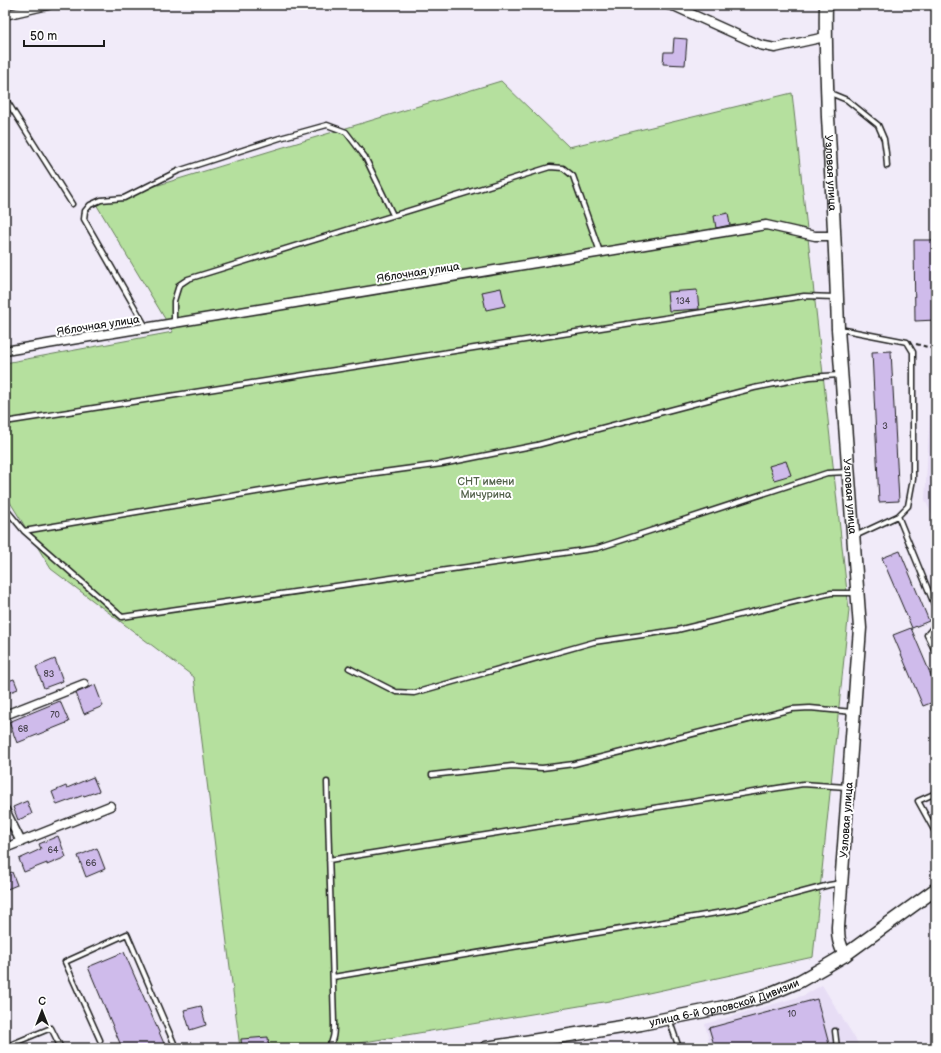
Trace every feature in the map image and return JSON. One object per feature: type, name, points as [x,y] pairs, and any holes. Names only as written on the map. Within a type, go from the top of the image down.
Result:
[{"type":"street","points":[[5,15],[48,5]]},
{"type":"street","points":[[668,5],[676,7],[760,45],[776,48],[825,37]]},
{"type":"street","name":"Узловая улица","points":[[826,5],[825,37],[827,92],[838,329],[860,628],[838,927],[838,937],[845,955]]},
{"type":"street","name":"Яблочная улица","points":[[5,351],[766,226],[815,236],[834,236]]},
{"type":"street","points":[[5,715],[84,684]]},
{"type":"street","points":[[5,848],[110,806]]},
{"type":"street","points":[[5,810],[21,842]]},
{"type":"street","name":"улица 6-й Орловской Дивизии","points":[[486,1048],[641,1024],[734,1005],[768,995],[800,981],[845,955],[936,889]]},
{"type":"lane","points":[[827,92],[847,100],[878,125],[884,139],[887,166]]},
{"type":"lane","points":[[5,98],[72,204]]},
{"type":"lane","points":[[146,328],[84,219],[85,211],[90,205],[101,200],[124,198],[178,171],[280,138],[327,125],[346,132],[364,157],[393,214]]},
{"type":"lane","points":[[174,323],[174,301],[179,285],[188,279],[393,214],[550,167],[563,168],[573,176],[600,253]]},
{"type":"lane","points":[[5,422],[804,296],[837,297]]},
{"type":"lane","points":[[838,329],[907,342],[913,352],[913,479],[908,506],[898,516],[854,536]]},
{"type":"lane","points":[[24,531],[339,478],[442,464],[537,445],[754,388],[810,377],[842,375]]},
{"type":"lane","points":[[5,508],[24,531],[122,617],[598,548],[827,473],[849,472]]},
{"type":"lane","points":[[898,516],[936,609]]},
{"type":"lane","points":[[349,668],[396,692],[414,693],[594,642],[677,630],[831,593],[857,592]]},
{"type":"lane","points":[[936,624],[927,635],[936,653]]},
{"type":"lane","points":[[432,775],[512,766],[542,768],[574,764],[792,709],[810,708],[853,712]]},
{"type":"lane","points":[[327,782],[334,1023],[331,1046],[328,1048]]},
{"type":"lane","points":[[329,860],[803,784],[848,787]]},
{"type":"lane","points":[[936,793],[918,801],[934,830],[936,829]]},
{"type":"lane","points":[[333,977],[735,910],[841,883]]},
{"type":"lane","points":[[100,1040],[65,962],[127,934],[176,1048]]},
{"type":"lane","points":[[669,1018],[679,1048]]},
{"type":"lane","points":[[5,1047],[51,1028],[61,1048]]},
{"type":"lane","points":[[835,1031],[837,1048]]},
{"type":"path","points":[[907,342],[931,348],[936,352]]},
{"type":"shaded area","points":[[936,409],[936,524],[925,500],[930,411]]},
{"type":"shaded area","points":[[822,985],[861,1048],[711,1048],[705,1024],[805,995]]},
{"type":"green space","name":"СНТ имени Мичурина","points":[[501,81],[569,147],[792,93],[849,610],[813,957],[621,999],[329,1048],[240,1048],[194,677],[51,569],[5,494],[5,363],[173,332],[96,204]]},
{"type":"building","points":[[674,38],[687,39],[685,65],[663,64],[664,52],[673,52]]},
{"type":"building","points":[[728,213],[730,225],[716,228],[714,216]]},
{"type":"building","points":[[914,240],[936,240],[936,320],[915,321]]},
{"type":"building","points":[[501,288],[505,306],[486,310],[482,292]]},
{"type":"building","points":[[697,290],[699,309],[669,311],[667,292]]},
{"type":"building","points":[[891,351],[899,501],[879,502],[872,352]]},
{"type":"building","points":[[786,461],[791,475],[774,480],[769,466]]},
{"type":"building","points":[[900,551],[929,621],[912,628],[882,558]]},
{"type":"building","points":[[911,628],[936,687],[936,701],[923,706],[893,635]]},
{"type":"building","points":[[55,659],[63,681],[44,688],[36,667]]},
{"type":"building","points":[[14,679],[18,689],[5,694],[5,682]]},
{"type":"building","points":[[95,685],[103,706],[84,714],[76,693]]},
{"type":"building","points":[[60,701],[69,722],[17,743],[9,722]]},
{"type":"building","points":[[93,777],[99,791],[57,805],[52,792],[66,786],[67,788]]},
{"type":"building","points":[[27,801],[32,814],[18,820],[13,807]]},
{"type":"building","points":[[58,836],[66,857],[24,872],[19,859],[41,849],[39,844]]},
{"type":"building","points":[[97,848],[105,869],[86,877],[78,856]]},
{"type":"building","points":[[12,872],[17,885],[5,890],[5,875]]},
{"type":"building","points":[[124,952],[166,1048],[122,1048],[88,967]]},
{"type":"building","points":[[817,999],[830,1048],[715,1048],[709,1028]]},
{"type":"building","points":[[201,1006],[206,1025],[190,1030],[184,1010]]},
{"type":"building","points":[[268,1037],[269,1048],[242,1048],[241,1039]]}]
